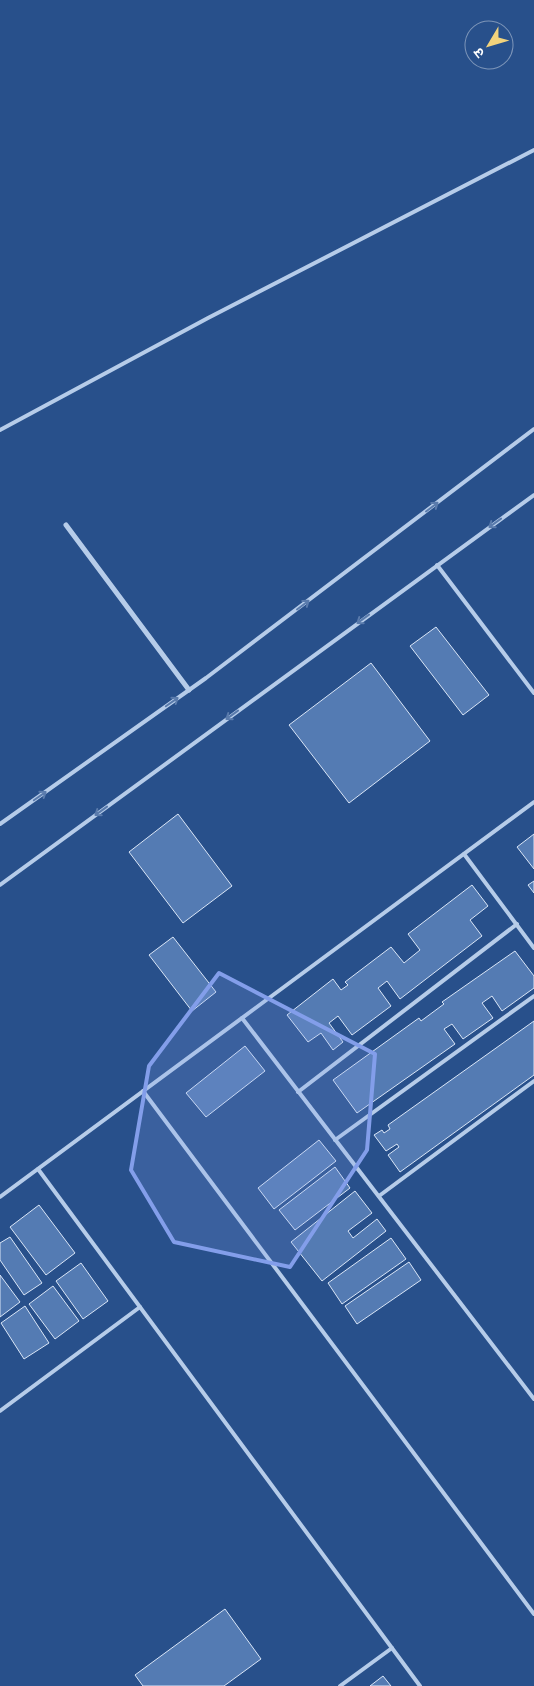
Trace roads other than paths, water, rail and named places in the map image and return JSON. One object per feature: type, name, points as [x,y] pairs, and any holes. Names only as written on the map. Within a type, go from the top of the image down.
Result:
[{"type":"street","points":[[66,525],[189,690]]},
{"type":"lane","points":[[0,430],[208,318],[534,150]]},
{"type":"lane","points":[[0,824],[189,690],[534,429]]},
{"type":"lane","points":[[0,884],[534,495]]},
{"type":"lane","points":[[437,565],[534,693]]},
{"type":"lane","points":[[0,1197],[534,802]]},
{"type":"lane","points":[[464,854],[534,948]]},
{"type":"lane","points":[[298,1092],[517,924]]},
{"type":"lane","points":[[335,1140],[534,996]]},
{"type":"lane","points":[[242,1018],[534,1399]]},
{"type":"lane","points":[[378,1196],[534,1081]]},
{"type":"lane","points":[[143,1090],[534,1614]]},
{"type":"lane","points":[[38,1169],[420,1686]]},
{"type":"lane","points":[[0,1411],[140,1307]]},
{"type":"lane","points":[[340,1686],[392,1648]]}]
